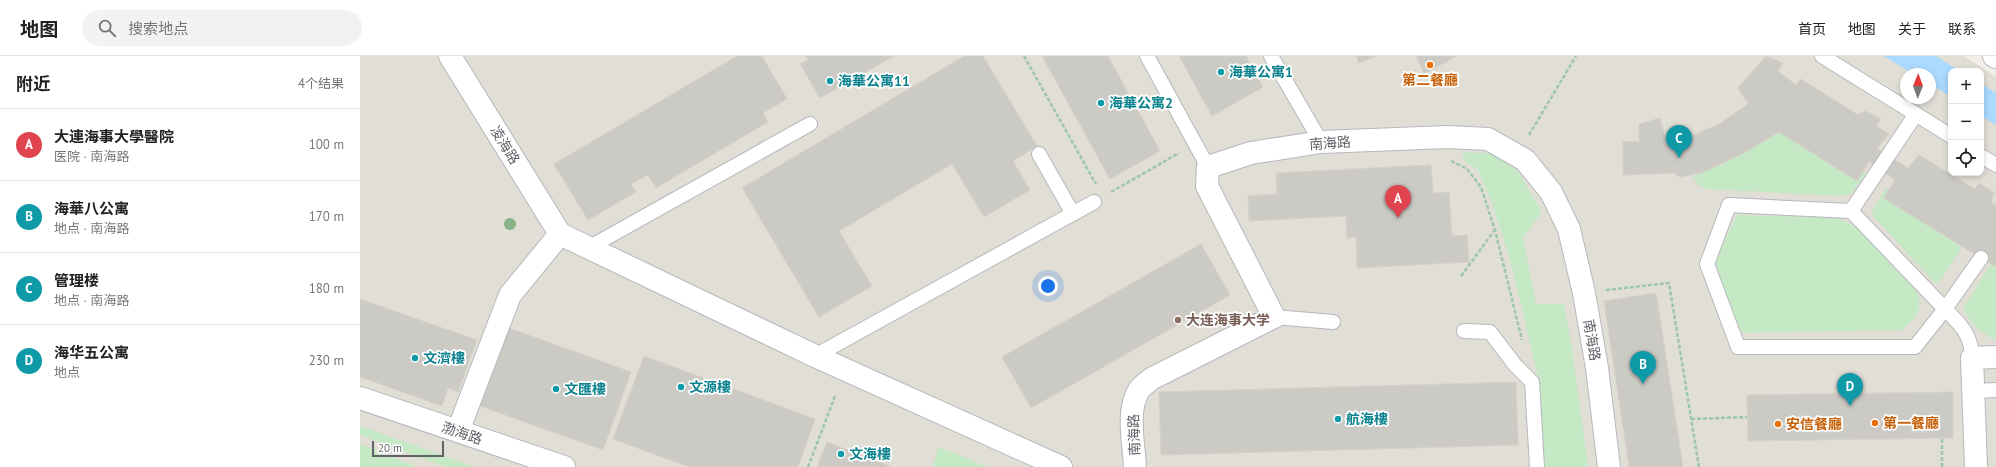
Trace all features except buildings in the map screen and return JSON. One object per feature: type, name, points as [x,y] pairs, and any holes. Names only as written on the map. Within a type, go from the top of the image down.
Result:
[{"type":"street","name":"凌海路","points":[[450,56],[560,234]]},
{"type":"street","name":"南海路","points":[[1208,167],[1251,153],[1321,142],[1447,137],[1488,139],[1525,160],[1551,192],[1569,229],[1584,293],[1597,368],[1609,467]]},
{"type":"street","points":[[1208,167],[1207,186],[1274,317]]},
{"type":"street","points":[[458,431],[510,295],[560,234],[815,356],[1061,467]]},
{"type":"street","name":"南海路","points":[[1135,467],[1132,422],[1133,405],[1139,390],[1151,379],[1274,317]]},
{"type":"street","points":[[1976,467],[1972,358],[1996,358]]},
{"type":"street","name":"渤海路","points":[[360,398],[564,467]]},
{"type":"lane","points":[[1147,56],[1208,167]]},
{"type":"lane","points":[[1271,56],[1321,142]]},
{"type":"lane","points":[[1822,56],[1948,134]]},
{"type":"lane","points":[[1851,211],[1916,114]]},
{"type":"lane","points":[[588,248],[810,124]]},
{"type":"lane","points":[[1039,154],[1073,214]]},
{"type":"lane","points":[[1984,158],[1996,165]]},
{"type":"lane","points":[[815,356],[1073,214],[1097,196]]},
{"type":"lane","points":[[1972,358],[1972,345],[1960,325],[1945,309],[1851,211],[1729,205],[1708,264],[1738,348],[1915,347],[1945,309],[1981,258]]},
{"type":"lane","points":[[1274,317],[1332,322]]},
{"type":"lane","points":[[1464,331],[1490,332],[1515,365],[1532,382],[1537,467]]},
{"type":"lane","points":[[1973,391],[1996,390]]},
{"type":"path","points":[[1024,56],[1097,196]]},
{"type":"path","points":[[1529,136],[1576,56]]},
{"type":"path","points":[[1110,193],[1195,144]]},
{"type":"path","points":[[1443,160],[1451,161],[1467,169],[1481,187],[1495,230],[1522,344]]},
{"type":"path","points":[[1461,276],[1495,230]]},
{"type":"path","points":[[1584,293],[1669,282],[1699,467]]},
{"type":"path","points":[[808,467],[835,396]]},
{"type":"path","points":[[1691,419],[1747,417]]},
{"type":"path","points":[[1942,438],[1942,467]]},
{"type":"shaded area","name":"大连海事大学","points":[[360,56],[1964,56],[1982,68],[1948,68],[1948,176],[1984,176],[1984,69],[1996,77],[1996,467],[360,467]]},
{"type":"green space","points":[[1779,132],[1857,181],[1863,172],[1866,174],[1852,193],[1841,196],[1707,189],[1700,186],[1692,177],[1746,152]]},
{"type":"green space","points":[[1463,152],[1492,154],[1519,172],[1542,212],[1523,237],[1536,304],[1564,304],[1572,347],[1588,467],[1543,467],[1539,382],[1511,263],[1491,200],[1478,170],[1463,160]]},
{"type":"green space","points":[[1886,188],[1889,190],[1884,198],[1962,247],[1938,284],[1935,283],[1872,215],[1873,209]]},
{"type":"green space","points":[[1737,215],[1840,219],[1856,227],[1916,290],[1919,303],[1917,313],[1911,322],[1901,330],[1745,333],[1737,327],[1715,261]]},
{"type":"green space","points":[[1991,264],[1996,267],[1996,340],[1986,335],[1976,327],[1965,312],[1964,307]]},
{"type":"green space","points":[[360,426],[475,467],[446,467],[360,435]]},
{"type":"green space","points":[[360,444],[418,467],[360,467]]},
{"type":"green space","points":[[939,447],[987,467],[932,467]]},
{"type":"water","points":[[1884,56],[1936,56],[1955,68],[1948,68],[1948,95],[1936,88],[1936,68],[1903,68]]},
{"type":"water","points":[[1984,86],[1996,93],[1996,125],[1984,118]]},
{"type":"place","name":"第二餐廳","points":[[1430,65]]},
{"type":"place","name":"海華公寓1","points":[[1221,72]]},
{"type":"place","name":"海華公寓11","points":[[830,81]]},
{"type":"place","name":"海華公寓2","points":[[1101,103]]},
{"type":"place","name":"管理楼","points":[[1679,158]]},
{"type":"place","name":"大連海事大學醫院","points":[[1398,218]]},
{"type":"place","name":"大连海事大学","points":[[1178,320]]},
{"type":"place","name":"文濟樓","points":[[415,358]]},
{"type":"place","name":"海華八公寓","points":[[1643,384]]},
{"type":"place","name":"文源樓","points":[[681,387]]},
{"type":"place","name":"文匯樓","points":[[556,389]]},
{"type":"place","name":"海华五公寓","points":[[1850,406]]},
{"type":"place","name":"航海樓","points":[[1338,419]]},
{"type":"place","name":"第一餐廳","points":[[1875,423]]},
{"type":"place","name":"安信餐廳","points":[[1778,424]]},
{"type":"place","name":"文海樓","points":[[841,454]]}]
